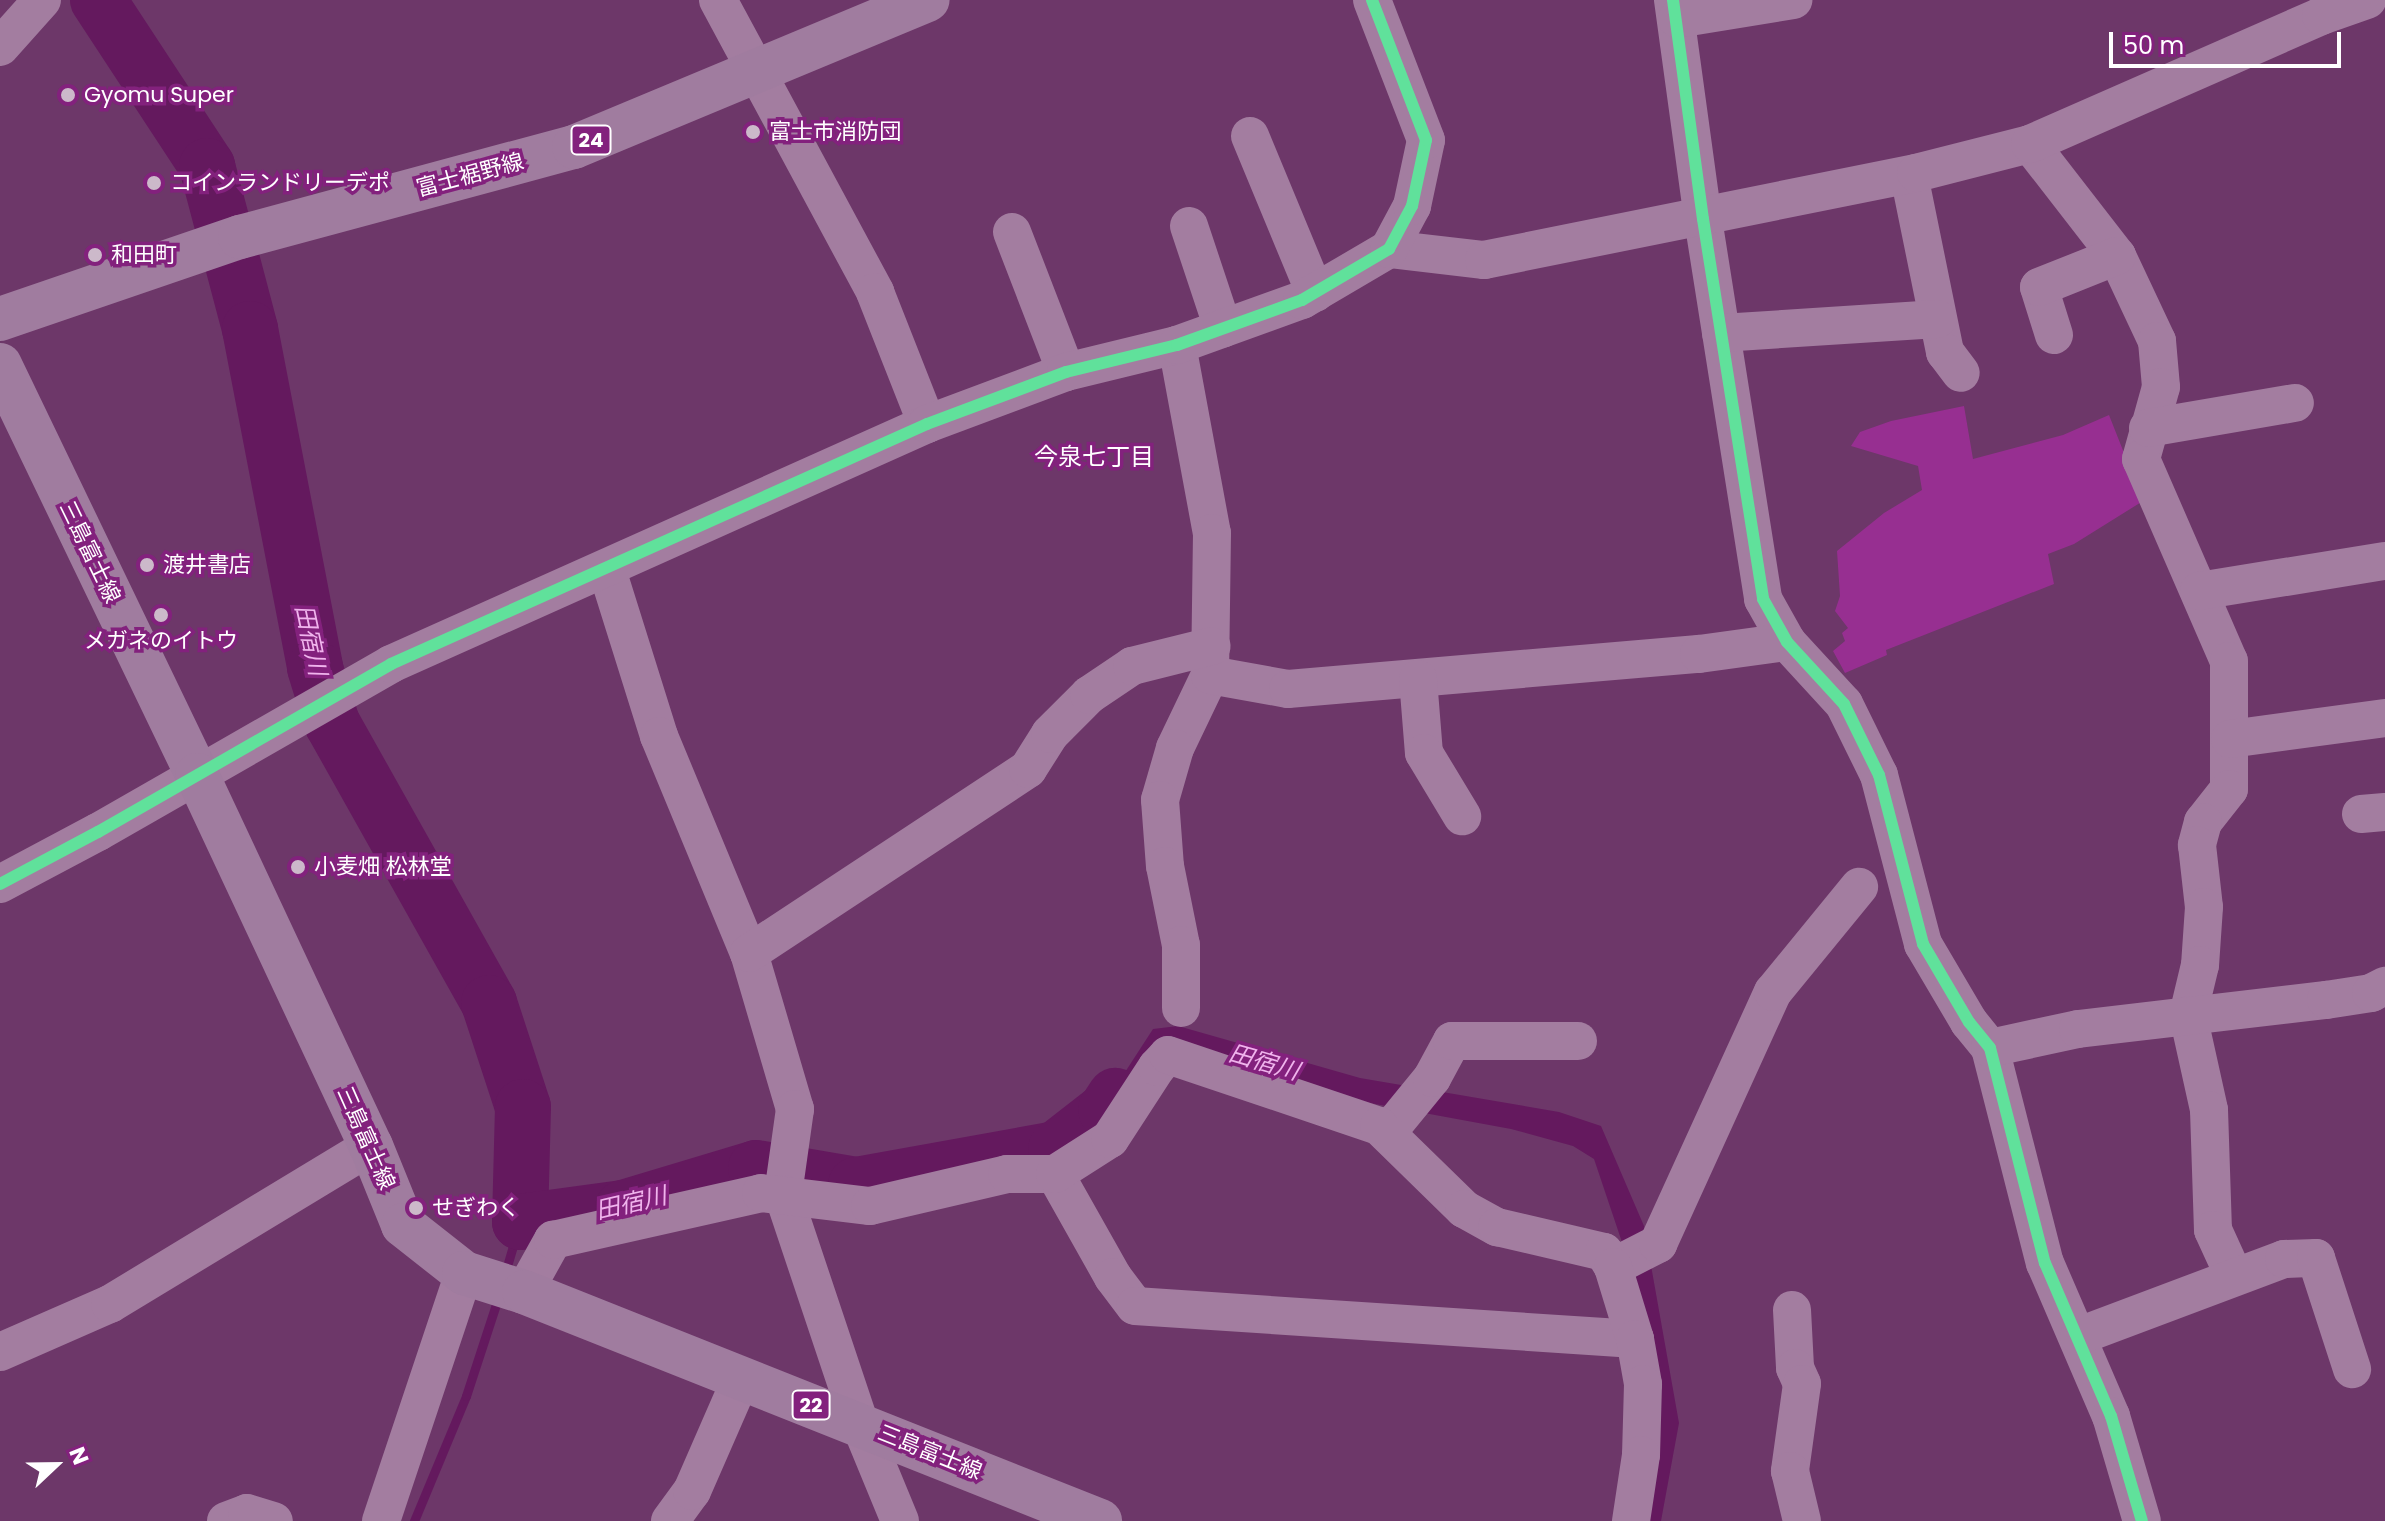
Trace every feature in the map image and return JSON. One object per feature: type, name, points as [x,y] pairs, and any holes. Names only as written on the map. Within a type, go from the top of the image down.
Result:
[{"type":"main road","name":"富士裾野線","points":[[0,319],[230,241],[574,147],[928,0]]},
{"type":"main road","name":"三島富士線","points":[[0,365],[371,1146],[403,1225],[498,1284],[1100,1521]]},
{"type":"street","points":[[0,47],[42,0]]},
{"type":"street","points":[[718,0],[875,292],[927,424]]},
{"type":"street","points":[[0,884],[391,664],[607,570],[927,424],[1066,372],[1177,345],[1223,328],[1315,293],[1389,249],[1412,206],[1426,140],[1372,0]]},
{"type":"street","points":[[1793,0],[1675,9],[1703,219],[1763,599],[1787,642],[1844,704],[1879,775],[1923,944],[1969,1022],[1990,1048],[2045,1263],[2111,1416],[2142,1521]]},
{"type":"street","points":[[1389,249],[1484,260],[1703,219],[1909,175],[2030,144],[2321,16],[2367,0]]},
{"type":"street","points":[[1250,136],[1315,293]]},
{"type":"street","points":[[2030,144],[2117,256],[2157,341],[2161,387],[2141,459],[2229,661],[2229,789],[2203,822],[2197,845],[2204,907],[2200,965],[2188,1015],[2209,1110],[2213,1230],[2234,1276]]},
{"type":"street","points":[[1909,175],[1945,352],[1961,373]]},
{"type":"street","points":[[1189,226],[1223,328]]},
{"type":"street","points":[[1012,232],[1066,372]]},
{"type":"street","points":[[2054,335],[2039,287],[2117,256]]},
{"type":"street","points":[[1721,333],[1938,319]]},
{"type":"street","points":[[1177,345],[1212,533],[1211,660],[1175,748],[1160,800],[1165,866],[1181,945],[1181,1008]]},
{"type":"street","points":[[2148,428],[2295,403]]},
{"type":"street","points":[[2199,591],[2385,561]]},
{"type":"street","points":[[607,570],[659,736],[749,953],[795,1109],[783,1194],[860,1424],[900,1521]]},
{"type":"street","points":[[749,953],[1028,769],[1050,734],[1089,695],[1132,666],[1211,660],[1288,689],[1699,654],[1787,642]]},
{"type":"street","points":[[1418,679],[1424,753],[1462,816]]},
{"type":"street","points":[[2230,739],[2385,718]]},
{"type":"street","points":[[1613,1267],[1658,1244],[1773,992],[1859,887]]},
{"type":"street","points":[[1990,1048],[2078,1029],[2326,1000],[2371,993],[2385,986]]},
{"type":"street","points":[[1392,1128],[1432,1078],[1452,1041],[1578,1041]]},
{"type":"street","points":[[381,1521],[498,1284],[553,1240],[761,1193],[870,1206],[1007,1174],[1055,1174],[1110,1139],[1168,1055],[1392,1128],[1464,1209],[1497,1227],[1604,1252],[1613,1267],[1635,1339],[1643,1384],[1641,1455],[1631,1521]]},
{"type":"street","points":[[0,1352],[110,1304],[371,1146]]},
{"type":"street","points":[[1055,1174],[1113,1277],[1135,1306],[1635,1339]]},
{"type":"street","points":[[2079,1336],[2284,1259],[2316,1258],[2352,1369]]},
{"type":"street","points":[[1792,1310],[1795,1368],[1802,1384],[1790,1471],[1802,1521]]},
{"type":"street","points":[[670,1521],[692,1491],[741,1379]]},
{"type":"street","points":[[226,1521],[247,1513],[274,1521]]},
{"type":"shaded area","points":[[1964,406],[1973,459],[2063,435],[2109,415],[2143,501],[2074,544],[2048,554],[2054,584],[1886,650],[1887,655],[1845,673],[1833,651],[1845,641],[1842,633],[1848,628],[1835,611],[1840,596],[1837,551],[1884,513],[1922,490],[1918,466],[1851,446],[1860,432],[1891,421]]},
{"type":"water","points":[[1178,1026],[1360,1078],[1559,1112],[1601,1126],[1644,1226],[1679,1423],[1661,1521],[1641,1521],[1629,1263],[1594,1159],[1573,1146],[1511,1129],[1359,1101],[1180,1041],[1093,1132],[1062,1152],[1058,1137],[1105,1103],[1153,1029]]},
{"type":"waterway","name":"田宿川","points":[[98,0],[207,166],[250,329],[315,668],[332,723],[489,1003],[523,1107],[520,1222],[623,1208],[756,1168],[856,1185],[1056,1149],[1106,1110],[1115,1096]]},
{"type":"waterway","points":[[505,1273],[520,1222]]},
{"type":"waterway","points":[[414,1521],[466,1396],[499,1295]]},
{"type":"cycle path","points":[[0,884],[98,832],[391,664],[927,424],[1066,372],[1177,345],[1302,300],[1389,249],[1412,206],[1426,140],[1372,0]]},
{"type":"cycle path","points":[[1673,0],[1703,219],[1763,599],[1787,642],[1844,704],[1879,775],[1923,944],[1969,1022],[1990,1048],[2045,1263],[2111,1416],[2142,1521]]},
{"type":"place","name":"Gyomu Super","points":[[68,95]]},
{"type":"place","name":"富士市消防団","points":[[753,132]]},
{"type":"place","name":"コインランドリーデポ","points":[[154,183]]},
{"type":"place","name":"和田町","points":[[95,255]]},
{"type":"place","name":"渡井書店","points":[[147,565]]},
{"type":"place","name":"メガネのイトウ","points":[[161,615]]},
{"type":"place","name":"小麦畑 松林堂","points":[[298,867]]},
{"type":"place","name":"せぎわく","points":[[416,1208]]},
{"type":"district","name":"今泉七丁目","points":[[1094,457]]}]
